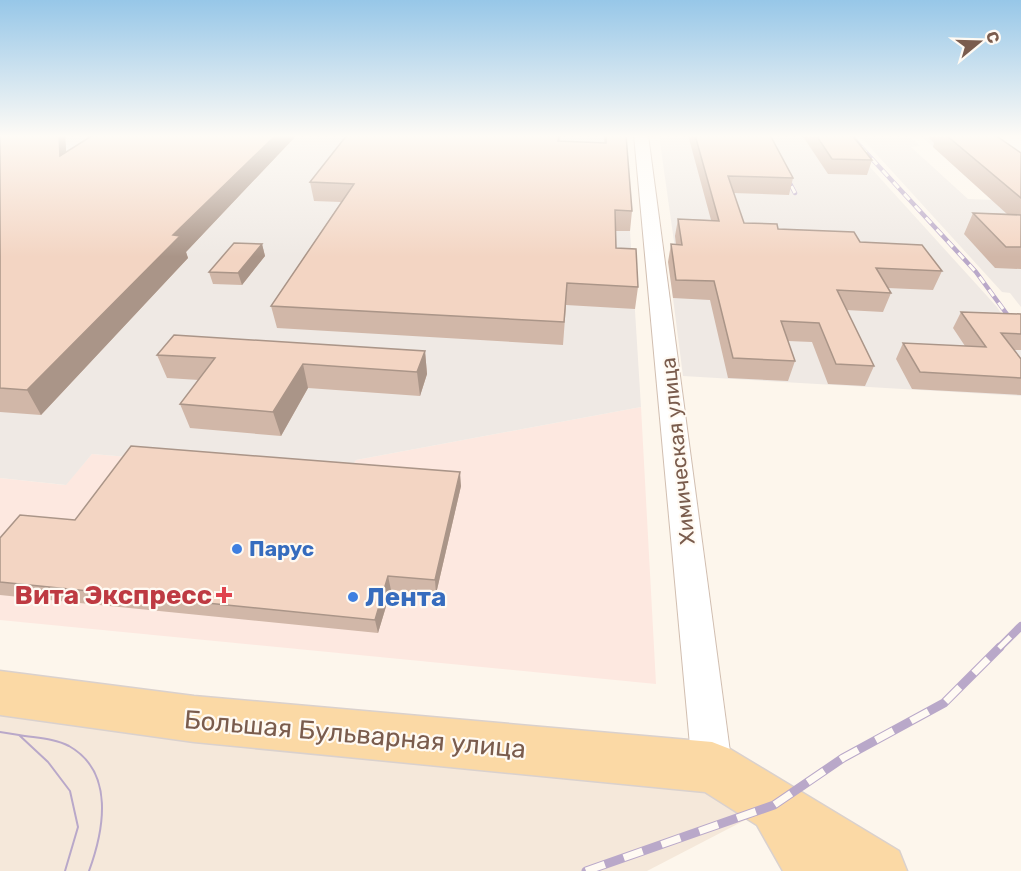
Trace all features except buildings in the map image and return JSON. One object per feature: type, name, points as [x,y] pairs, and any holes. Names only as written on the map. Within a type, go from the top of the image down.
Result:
[{"type":"main road","name":"Большая Бульварная улица","points":[[0,693],[194,719],[712,767]]},
{"type":"main road","points":[[712,767],[879,871]]},
{"type":"main road","points":[[774,806],[815,871]]},
{"type":"street","name":"Химическая улица","points":[[646,176],[712,767]]},
{"type":"shaded area","points":[[0,176],[627,176],[641,407],[356,460],[346,475],[92,454],[66,485],[0,478]]},
{"type":"shaded area","points":[[665,176],[878,176],[997,307],[1021,344],[1021,396],[683,376],[669,267],[677,263]]},
{"type":"shaded area","points":[[896,176],[942,176],[968,199],[995,200],[967,176],[1013,176],[1021,182],[1021,307],[1010,293],[1002,292]]},
{"type":"shaded area","points":[[641,407],[656,684],[0,620],[0,478],[65,485],[92,454],[346,475],[356,460]]},
{"type":"shaded area","points":[[0,696],[712,767],[774,805],[647,871],[0,871]]},
{"type":"tram line","points":[[0,732],[19,735]]},
{"type":"tram line","points":[[19,735],[63,743],[84,757],[94,771],[102,803],[99,838],[89,871]]},
{"type":"tram line","points":[[19,735],[48,762],[70,791],[78,827],[65,871]]},
{"type":"railway","points":[[786,176],[795,193]]},
{"type":"railway","points":[[887,176],[976,272],[1020,332]]},
{"type":"railway","points":[[586,871],[774,805],[843,758],[944,703],[1021,626]]},
{"type":"place","name":"Парус","points":[[237,549]]},
{"type":"place","name":"Вита Экспресс","points":[[224,595]]},
{"type":"place","name":"Лента","points":[[353,597]]}]
